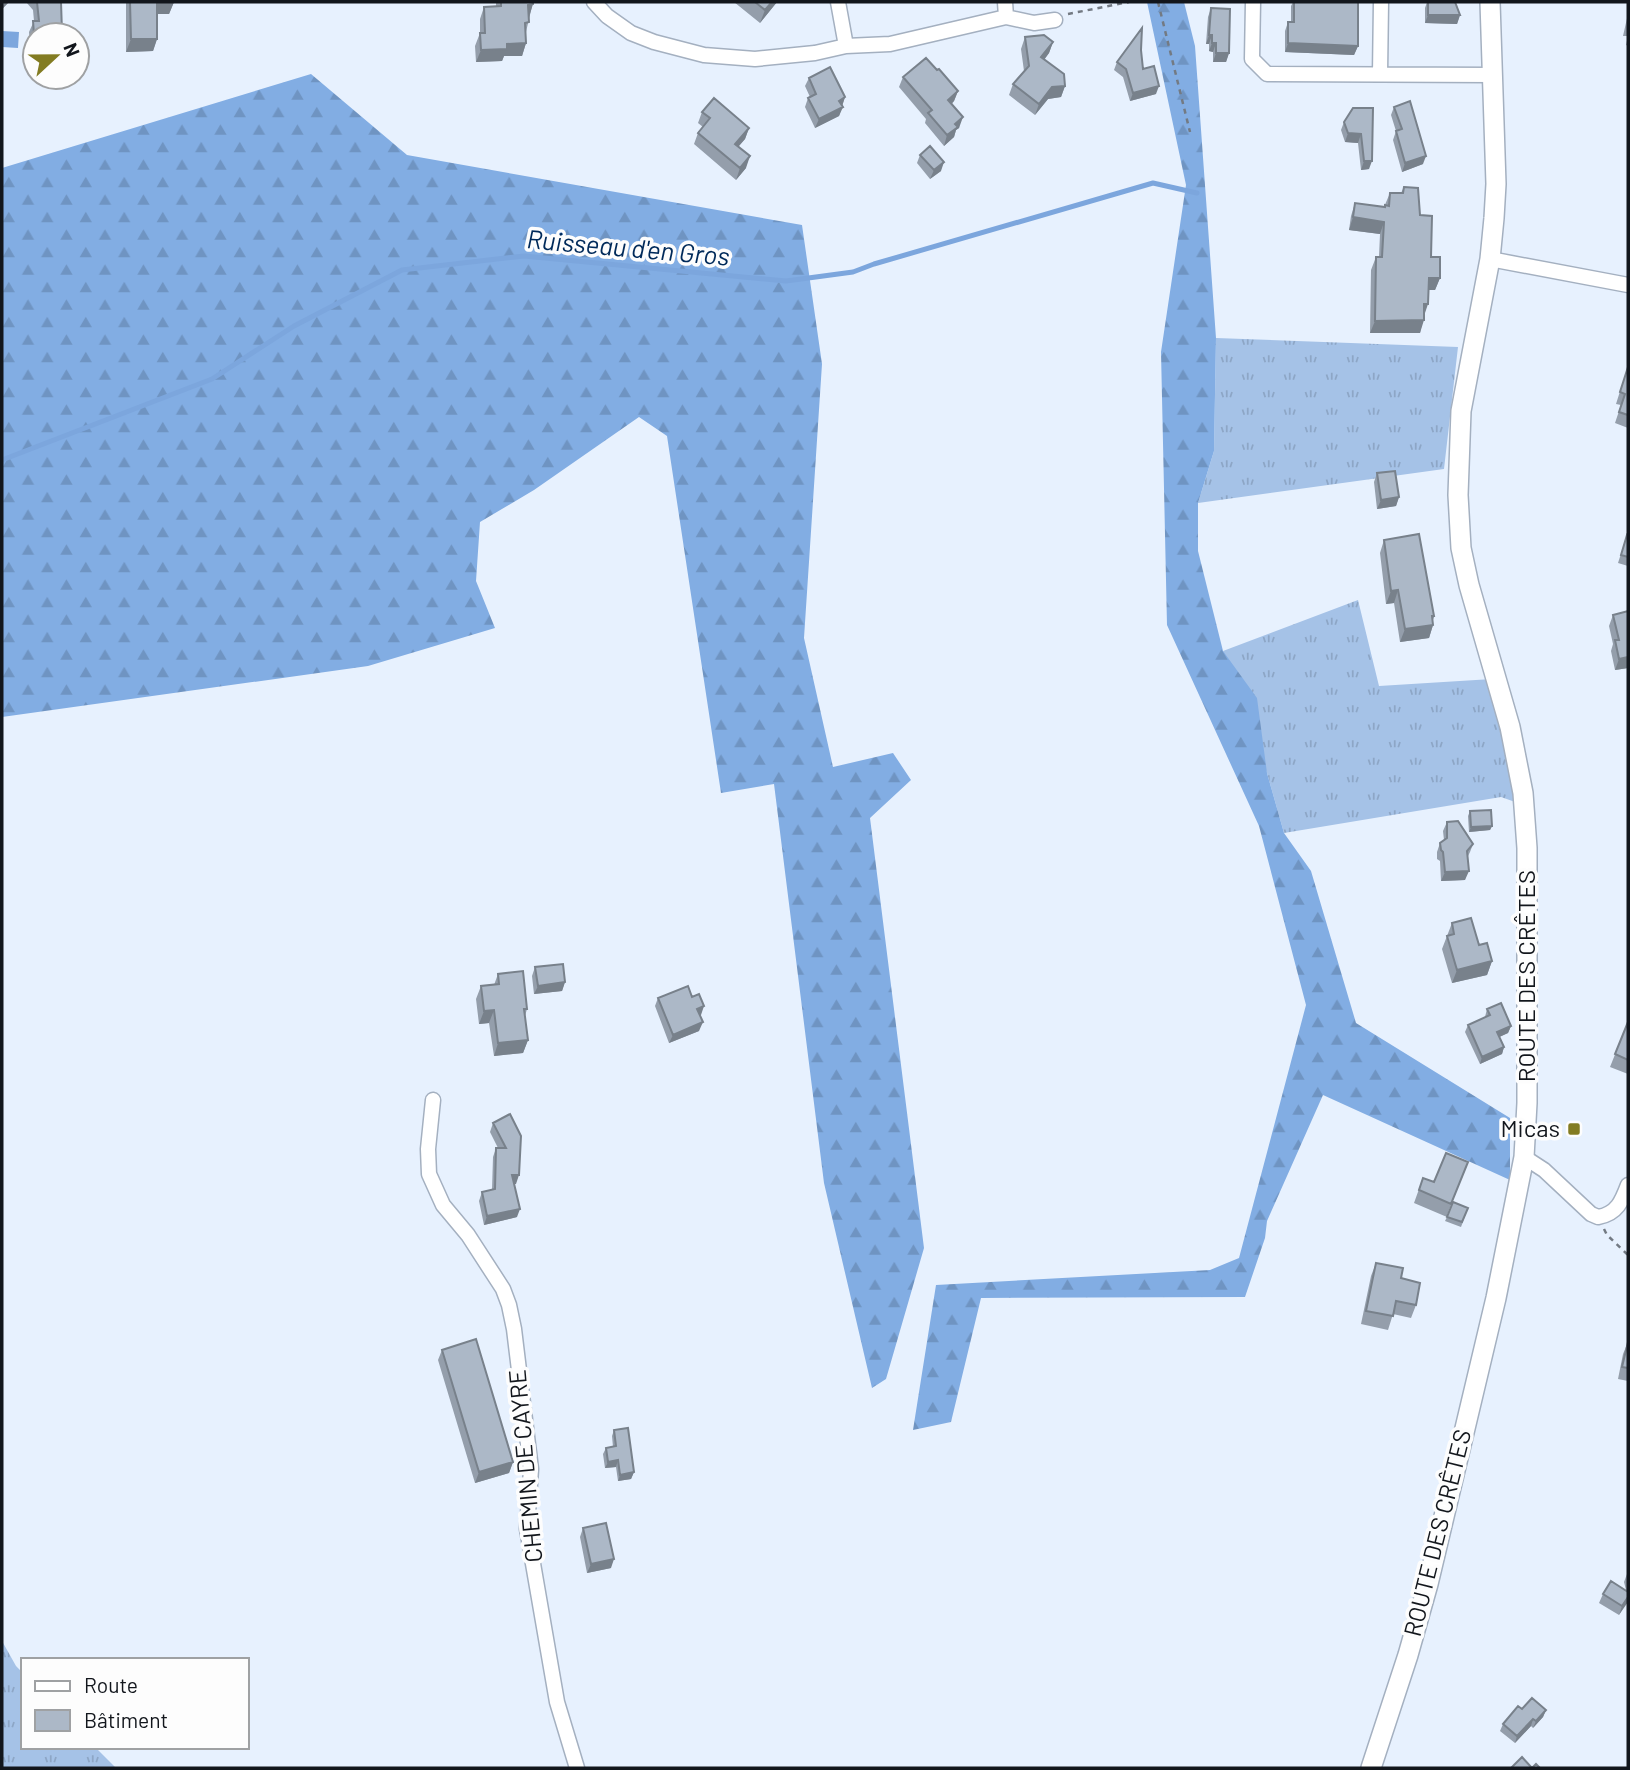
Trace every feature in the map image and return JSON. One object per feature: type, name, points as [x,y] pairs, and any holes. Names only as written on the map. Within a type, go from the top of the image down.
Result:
[{"type":"street","points":[[594,2],[607,16],[631,33],[654,42],[704,55],[755,59],[785,57],[846,46],[890,44],[1006,17],[1034,23],[1055,20]]},
{"type":"street","points":[[838,2],[846,46]]},
{"type":"street","points":[[1005,2],[1006,17]]},
{"type":"street","points":[[1253,2],[1252,59],[1267,74],[1492,75]]},
{"type":"street","points":[[1380,74],[1381,2]]},
{"type":"street","name":"ROUTE DES CRÊTES","points":[[1371,1768],[1428,1584],[1496,1298],[1524,1157],[1527,1103],[1527,848],[1523,793],[1510,727],[1469,585],[1459,524],[1458,458],[1461,411],[1490,259],[1496,184],[1490,2]]},
{"type":"street","points":[[1490,259],[1628,285]]},
{"type":"street","name":"CHEMIN DE CAYRE","points":[[433,1100],[428,1149],[429,1174],[443,1205],[468,1235],[503,1289],[512,1317],[531,1469],[527,1529],[557,1702],[577,1768]]},
{"type":"street","points":[[1524,1157],[1544,1170],[1591,1214],[1598,1217],[1605,1216],[1620,1205],[1628,1185]]},
{"type":"path","points":[[1055,20],[1073,11],[1129,2]]},
{"type":"path","points":[[1158,2],[1191,132]]},
{"type":"path","points":[[1598,1217],[1607,1235],[1628,1255]]},
{"type":"green space","points":[[1147,2],[1184,2],[1195,46],[1216,338],[1214,451],[1198,503],[1198,551],[1223,651],[1257,698],[1267,773],[1284,833],[1311,871],[1356,1023],[1510,1118],[1510,1180],[1323,1095],[1267,1221],[1265,1238],[1245,1297],[981,1298],[951,1422],[913,1430],[936,1285],[1210,1270],[1239,1258],[1306,1005],[1259,826],[1167,625],[1161,352],[1186,185]]},
{"type":"green space","points":[[311,74],[407,155],[802,225],[822,364],[804,638],[833,767],[893,753],[911,780],[870,818],[924,1248],[886,1379],[872,1388],[824,1183],[774,784],[721,793],[667,436],[639,417],[534,490],[480,522],[476,581],[495,628],[368,666],[2,717],[2,168]]},
{"type":"green space","points":[[1216,338],[1458,347],[1444,469],[1198,503],[1214,451]]},
{"type":"green space","points":[[1358,600],[1379,686],[1492,679],[1518,803],[1501,797],[1284,833],[1267,773],[1223,651]]},
{"type":"green space","points":[[2,1641],[21,1671],[21,1749],[97,1749],[116,1768],[2,1768]]},
{"type":"shaded area","points":[[2,31],[19,32],[18,48],[2,47]]},
{"type":"building","points":[[37,2],[61,2],[62,21],[39,21]]},
{"type":"building","points":[[130,2],[157,2],[157,39],[131,39]]},
{"type":"building","points":[[501,2],[533,2],[528,5],[526,43],[507,44],[507,49],[481,50],[480,33],[485,33],[484,7],[501,6]]},
{"type":"building","points":[[755,2],[772,2],[765,10]]},
{"type":"building","points":[[1294,2],[1358,2],[1358,46],[1288,43],[1288,22],[1294,22]]},
{"type":"building","points":[[1428,2],[1455,2],[1460,15],[1428,15]]},
{"type":"building","points":[[1211,8],[1230,9],[1229,53],[1216,53],[1216,43],[1212,43],[1212,35],[1209,35]]},
{"type":"building","points":[[1142,28],[1143,69],[1154,66],[1159,86],[1133,93],[1126,69],[1117,62]]},
{"type":"building","points":[[1044,35],[1053,42],[1041,57],[1064,74],[1065,86],[1052,87],[1039,104],[1013,84],[1029,66],[1025,37]]},
{"type":"building","points":[[926,58],[958,91],[948,100],[963,117],[955,124],[958,127],[947,135],[928,113],[932,110],[903,77]]},
{"type":"building","points":[[830,67],[845,97],[839,101],[843,107],[819,119],[808,98],[816,94],[809,78]]},
{"type":"building","points":[[714,98],[749,128],[735,144],[750,156],[740,168],[698,133],[710,118],[702,112]]},
{"type":"building","points":[[1410,101],[1426,156],[1405,163],[1396,131],[1402,129],[1394,107]]},
{"type":"building","points":[[1353,108],[1373,108],[1372,161],[1364,161],[1361,134],[1348,133],[1344,122]]},
{"type":"building","points":[[930,146],[944,162],[934,170],[920,155]]},
{"type":"building","points":[[1404,187],[1418,188],[1420,215],[1432,216],[1431,257],[1440,257],[1440,278],[1429,278],[1424,320],[1375,321],[1376,257],[1382,257],[1384,222],[1353,217],[1355,203],[1389,206],[1390,193],[1403,193]]},
{"type":"building","points":[[1628,367],[1628,415],[1619,412],[1625,394],[1620,392]]},
{"type":"building","points":[[1395,471],[1399,497],[1381,500],[1377,473]]},
{"type":"building","points":[[1419,534],[1434,616],[1433,625],[1405,629],[1398,590],[1391,591],[1384,540]]},
{"type":"building","points":[[1628,536],[1628,557],[1621,555]]},
{"type":"building","points":[[1628,611],[1628,657],[1619,659],[1615,640],[1619,640],[1613,615]]},
{"type":"building","points":[[1491,810],[1492,826],[1471,827],[1470,811]]},
{"type":"building","points":[[1458,821],[1473,844],[1467,851],[1469,871],[1445,872],[1440,843],[1447,838],[1447,822]]},
{"type":"building","points":[[1471,918],[1479,945],[1487,943],[1492,961],[1457,970],[1447,936],[1454,934],[1452,923]]},
{"type":"building","points":[[563,964],[565,982],[538,986],[535,967]]},
{"type":"building","points":[[523,971],[528,1040],[498,1043],[494,1010],[484,1011],[481,986],[499,984],[498,974]]},
{"type":"building","points":[[688,986],[692,997],[699,994],[704,1006],[697,1009],[703,1022],[673,1035],[658,998]]},
{"type":"building","points":[[1501,1003],[1511,1026],[1497,1032],[1504,1047],[1482,1057],[1468,1025],[1490,1015],[1487,1009]]},
{"type":"building","points":[[1628,1022],[1628,1060],[1615,1054]]},
{"type":"building","points":[[510,1114],[521,1136],[519,1175],[512,1175],[520,1209],[487,1216],[482,1192],[495,1189],[496,1148],[506,1148],[493,1123]]},
{"type":"building","points":[[1446,1153],[1468,1162],[1451,1204],[1419,1190],[1423,1178],[1434,1182]]},
{"type":"building","points":[[1453,1202],[1468,1208],[1462,1222],[1447,1217]]},
{"type":"building","points":[[1376,1263],[1403,1268],[1401,1278],[1420,1283],[1416,1305],[1396,1301],[1393,1316],[1366,1311]]},
{"type":"building","points":[[476,1339],[513,1462],[479,1472],[442,1350]]},
{"type":"building","points":[[1628,1342],[1628,1368],[1622,1367]]},
{"type":"building","points":[[628,1428],[634,1472],[620,1475],[618,1460],[608,1462],[606,1448],[616,1446],[614,1430]]},
{"type":"building","points":[[606,1523],[614,1559],[591,1564],[583,1528]]},
{"type":"building","points":[[1611,1581],[1628,1592],[1622,1606],[1603,1594]]},
{"type":"building","points":[[1532,1698],[1546,1710],[1517,1736],[1503,1724],[1518,1706],[1522,1709]]},
{"type":"building","points":[[1522,1757],[1532,1768],[1511,1768]]},
{"type":"waterway","name":"Ruisseau d'en Gros","points":[[2,460],[212,379],[294,326],[402,270],[524,256],[786,281],[853,272],[1153,183],[1197,193]]},
{"type":"place","name":"Micas","points":[[1574,1129]]}]
